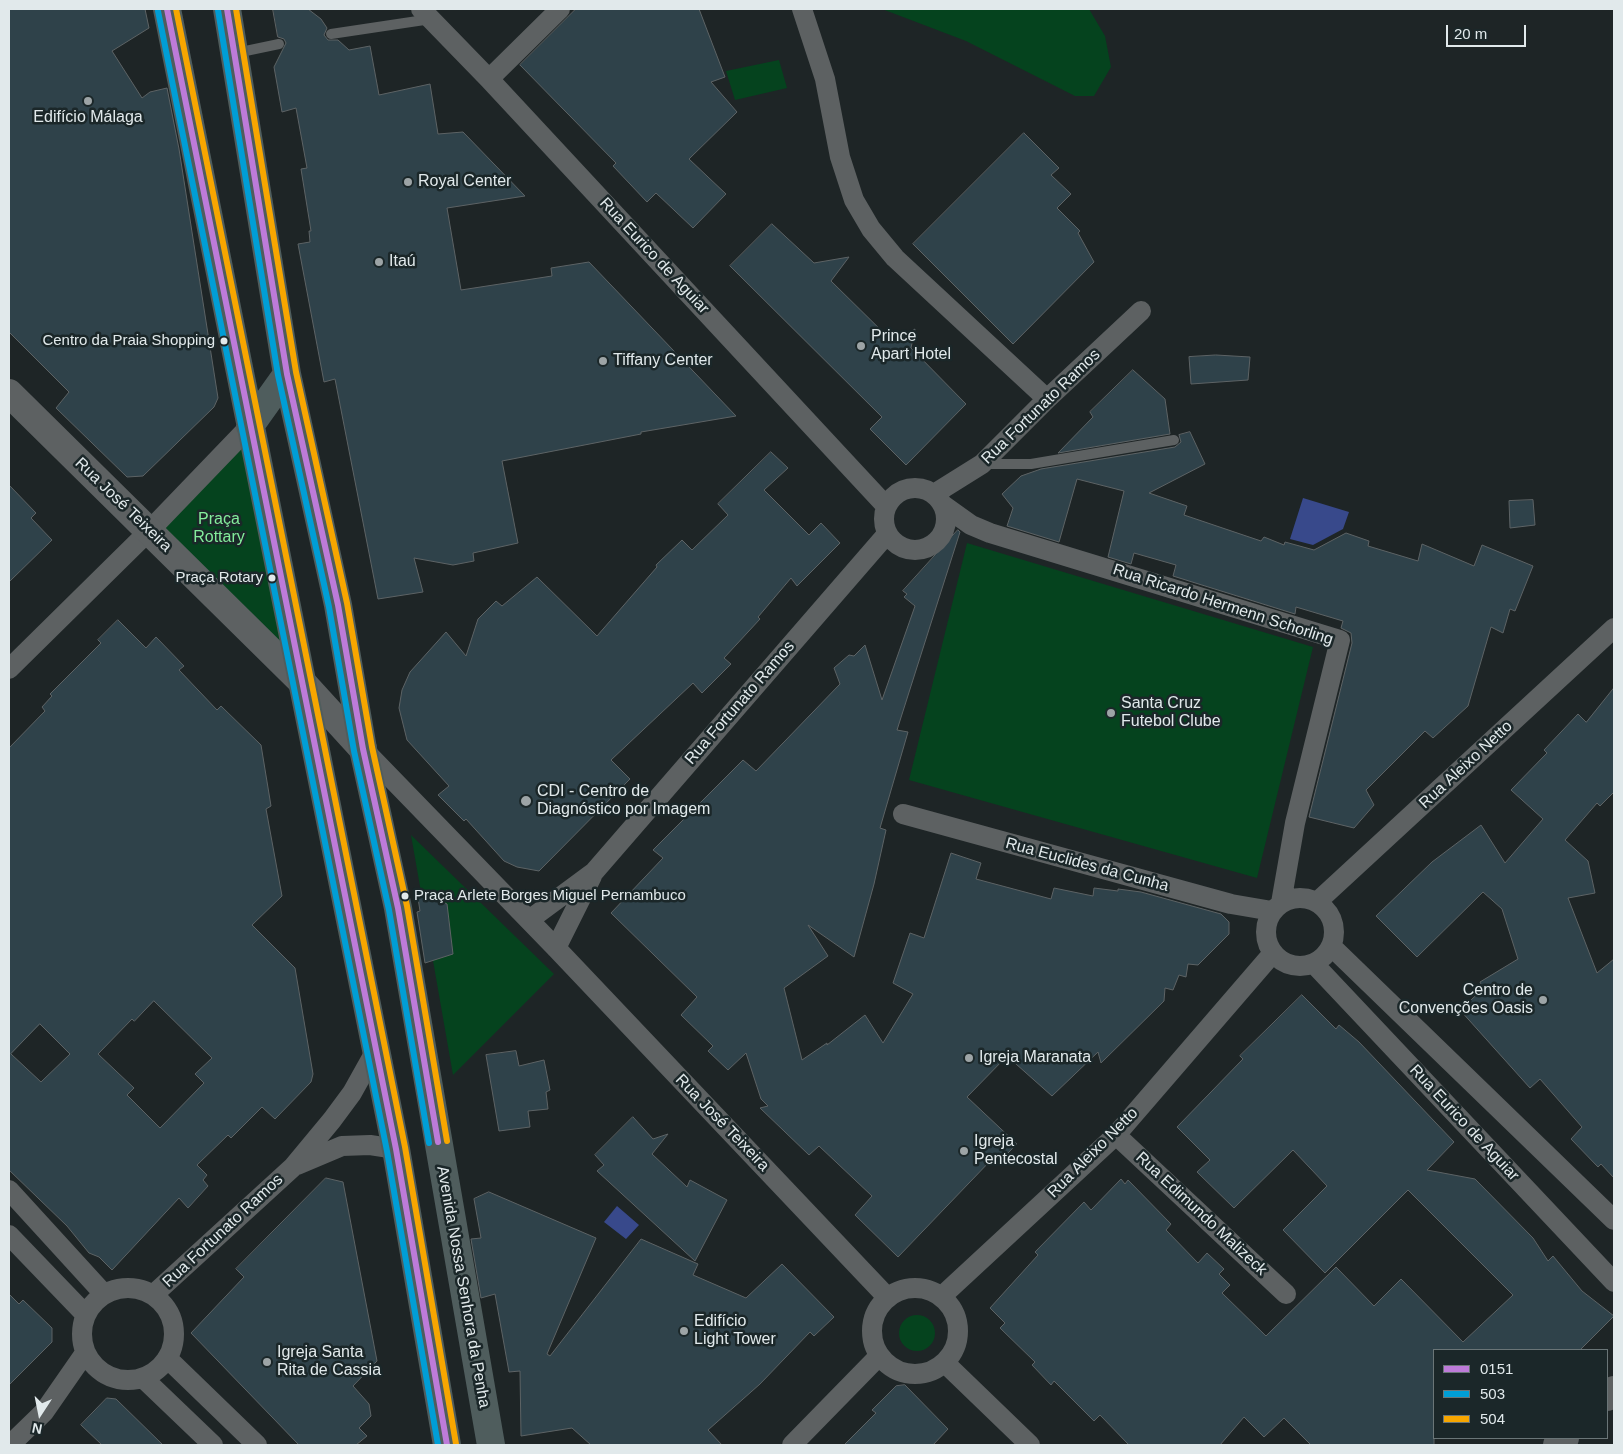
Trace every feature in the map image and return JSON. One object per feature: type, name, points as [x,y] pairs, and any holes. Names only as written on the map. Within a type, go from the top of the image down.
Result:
[{"type":"main road","points":[[167,9],[250,426],[290,613],[301,681],[334,833],[396,1150],[447,1445]]},
{"type":"main road","name":"Avenida Nossa Senhora da Penha","points":[[227,9],[236,53],[287,374],[338,605],[363,749],[398,908],[491,1445]]},
{"type":"main road","points":[[250,426],[287,374]]},
{"type":"street","points":[[489,79],[560,9]]},
{"type":"street","points":[[802,9],[825,79],[840,157],[854,200],[871,229],[895,258],[1047,399]]},
{"type":"street","name":"Rua Eurico de Aguiar","points":[[426,14],[489,79],[886,506]]},
{"type":"street","name":"Rua Fortunato Ramos","points":[[938,500],[982,464],[1047,399],[1141,311]]},
{"type":"street","name":"Rua José Teixeira","points":[[9,393],[301,681],[363,749],[529,920]]},
{"type":"street","points":[[9,669],[150,530],[250,426]]},
{"type":"street","points":[[913,487],[924,489],[938,500],[947,518],[944,532],[935,543],[923,549],[909,550],[896,545],[887,534],[883,520],[886,506],[892,496],[901,490],[913,487]]},
{"type":"street","name":"Rua Ricardo Hermenn Schorling","points":[[938,500],[971,525],[990,533],[1340,640],[1294,823],[1277,907]]},
{"type":"street","name":"Rua Fortunato Ramos","points":[[529,920],[594,872],[887,534]]},
{"type":"street","name":"Rua Aleixo Netto","points":[[1317,902],[1614,628]]},
{"type":"street","name":"Rua Euclides da Cunha","points":[[903,814],[1231,904],[1277,907]]},
{"type":"street","name":"Rua Fortunato Ramos","points":[[556,948],[594,872]]},
{"type":"street","points":[[1293,898],[1306,898],[1317,902],[1327,910],[1333,921],[1335,934],[1332,946],[1324,957],[1314,964],[1299,966],[1284,962],[1273,953],[1266,932],[1267,922],[1277,907],[1293,898]]},
{"type":"street","points":[[529,920],[556,948]]},
{"type":"street","name":"Rua Eurico de Aguiar","points":[[1332,946],[1614,1220]]},
{"type":"street","name":"Rua José Teixeira","points":[[556,948],[888,1298]]},
{"type":"street","name":"Rua Aleixo Netto","points":[[940,1297],[1116,1135],[1273,953]]},
{"type":"street","name":"Rua Eurico de Aguiar","points":[[1314,964],[1614,1282]]},
{"type":"street","name":"Rua Fortunato Ramos","points":[[153,1295],[293,1166],[332,1120],[352,1092],[376,1050]]},
{"type":"street","name":"Rua Edimundo Malizeck","points":[[1116,1135],[1286,1294]]},
{"type":"street","name":"Rua Fortunato Ramos","points":[[293,1166],[342,1146],[370,1145],[396,1150]]},
{"type":"street","points":[[9,1190],[104,1294]]},
{"type":"street","points":[[9,1234],[85,1314]]},
{"type":"street","points":[[914,1288],[928,1290],[940,1297],[953,1311],[958,1329],[955,1348],[945,1363],[923,1374],[898,1371],[879,1356],[873,1341],[872,1325],[878,1310],[888,1298],[900,1291],[914,1288]]},
{"type":"street","points":[[116,1289],[142,1290],[153,1295],[166,1308],[173,1324],[174,1342],[168,1358],[157,1370],[143,1378],[120,1380],[100,1371],[85,1353],[81,1340],[85,1314],[93,1302],[104,1294],[116,1289]]},
{"type":"street","points":[[10,1445],[44,1412],[85,1353]]},
{"type":"street","points":[[792,1445],[879,1356]]},
{"type":"street","points":[[168,1358],[257,1445]]},
{"type":"street","points":[[945,1363],[1030,1445]]},
{"type":"street","points":[[143,1378],[213,1445]]},
{"type":"lane","points":[[331,34],[426,14]]},
{"type":"lane","points":[[236,53],[279,44]]},
{"type":"lane","points":[[982,464],[1031,464],[1174,440]]},
{"type":"green space","points":[[882,9],[1089,9],[1105,36],[1111,67],[1094,96],[1075,96],[966,41]]},
{"type":"green space","points":[[779,60],[787,88],[735,100],[726,71]]},
{"type":"green space","name":"Praça Rottary","points":[[247,437],[291,657],[155,531]]},
{"type":"green space","name":"Santa Cruz Futebol Clube","points":[[967,543],[1313,647],[1257,878],[909,780]]},
{"type":"green space","name":"Praça Arlete Borges Miguel Pernambuco","points":[[411,835],[554,974],[453,1075]]},
{"type":"green space","points":[[917,1315],[924,1316],[930,1320],[934,1326],[934,1340],[930,1346],[924,1350],[917,1351],[910,1350],[904,1346],[900,1340],[899,1333],[900,1326],[904,1320],[910,1316]]},
{"type":"water","points":[[1303,498],[1349,512],[1343,529],[1313,545],[1290,539]]},
{"type":"water","points":[[617,1206],[639,1225],[626,1239],[604,1222]]},
{"type":"building","name":"Centro da Praia Shopping","points":[[9,9],[145,9],[149,28],[112,51],[142,98],[150,92],[167,88],[179,149],[218,398],[214,407],[143,476],[127,477],[56,408],[69,392],[9,332]]},
{"type":"building","points":[[273,9],[308,9],[321,19],[327,28],[324,35],[328,40],[338,40],[349,50],[370,46],[379,95],[430,84],[438,134],[463,132],[525,196],[447,208],[461,290],[552,276],[551,268],[589,262],[736,416],[641,432],[641,434],[502,461],[518,543],[473,553],[474,561],[453,565],[414,558],[423,592],[378,599],[335,379],[324,382],[298,244],[310,242],[309,231],[311,231],[301,169],[307,168],[296,108],[282,112],[274,67],[286,43],[284,39],[278,37]]},
{"type":"building","points":[[576,9],[699,9],[725,77],[711,82],[737,112],[689,159],[726,194],[693,228],[656,193],[647,202],[613,166],[616,163],[520,65]]},
{"type":"building","points":[[1024,133],[1059,168],[1051,175],[1071,194],[1057,208],[1080,231],[1078,233],[1094,262],[1013,344],[913,244]]},
{"type":"building","name":"Prince Apart Hotel","points":[[772,224],[814,263],[849,257],[831,281],[893,342],[915,329],[911,348],[966,404],[906,465],[870,429],[882,417],[730,266]]},
{"type":"building","points":[[1216,355],[1250,357],[1248,380],[1191,384],[1189,357]]},
{"type":"building","points":[[1133,370],[1165,399],[1170,434],[1058,453],[1093,417],[1090,412]]},
{"type":"building","points":[[1190,432],[1205,464],[1149,493],[1187,506],[1184,515],[1261,541],[1264,537],[1284,545],[1285,542],[1314,550],[1346,533],[1369,541],[1368,546],[1418,561],[1422,544],[1474,566],[1482,545],[1533,566],[1515,611],[1510,609],[1503,633],[1491,627],[1468,706],[1433,738],[1425,731],[1366,790],[1374,805],[1354,828],[1309,817],[1352,643],[1351,633],[1341,628],[1343,621],[1296,607],[1295,614],[1173,576],[1176,565],[1134,553],[1131,564],[1108,557],[1124,491],[1077,479],[1059,542],[1007,526],[1013,508],[1002,494],[1021,476],[1041,469],[1175,447],[1181,442],[1179,435]]},
{"type":"building","points":[[771,452],[788,468],[764,490],[809,535],[821,523],[840,543],[797,586],[791,578],[758,617],[760,619],[724,658],[731,664],[702,693],[693,683],[611,760],[630,779],[539,871],[517,867],[504,861],[466,819],[464,821],[438,795],[449,786],[407,740],[399,708],[402,690],[410,672],[446,632],[466,656],[478,619],[496,601],[502,606],[537,577],[597,636],[657,567],[656,565],[682,540],[692,550],[728,515],[718,504]]},
{"type":"building","points":[[9,485],[36,513],[31,518],[52,540],[9,582]]},
{"type":"building","points":[[1533,500],[1535,525],[1510,528],[1509,501]]},
{"type":"building","points":[[958,530],[960,532],[897,730],[908,732],[880,828],[886,830],[874,884],[854,957],[808,925],[828,956],[784,988],[802,1060],[827,1043],[827,1045],[865,1015],[883,1043],[913,994],[893,983],[910,933],[924,938],[951,853],[981,863],[976,879],[1051,899],[1054,888],[1093,896],[1094,888],[1141,892],[1221,914],[1229,922],[1229,934],[1198,965],[1188,964],[1186,977],[1179,975],[1173,990],[1165,988],[1164,1001],[1101,1063],[1098,1052],[1052,1096],[1007,1056],[967,1097],[1017,1144],[998,1163],[993,1158],[898,1257],[855,1215],[872,1196],[819,1146],[809,1155],[760,1108],[768,1106],[761,1099],[746,1053],[728,1070],[708,1051],[713,1046],[681,1015],[697,997],[611,913],[663,858],[653,850],[743,760],[756,771],[840,684],[834,668],[849,655],[854,656],[865,645],[882,700],[915,606],[904,597],[907,594],[903,591]]},
{"type":"building","points":[[118,620],[146,648],[156,637],[184,666],[179,670],[217,710],[221,706],[261,745],[271,806],[266,809],[282,896],[252,925],[295,968],[313,1074],[311,1082],[275,1119],[262,1107],[231,1138],[228,1135],[197,1165],[207,1175],[203,1180],[208,1186],[188,1208],[179,1198],[112,1270],[99,1257],[89,1253],[67,1226],[9,1170],[9,748],[45,711],[42,707],[52,696],[50,694],[101,643],[98,640]],"holes":[[[154,1001],[212,1058],[195,1074],[204,1083],[160,1128],[127,1095],[134,1088],[98,1054],[132,1019],[134,1021]],[[40,1024],[70,1054],[41,1082],[11,1054]]]},
{"type":"building","points":[[1614,688],[1614,792],[1600,806],[1597,803],[1565,840],[1588,861],[1595,893],[1568,898],[1597,973],[1614,959],[1614,1178],[1601,1164],[1598,1167],[1571,1139],[1582,1127],[1540,1079],[1530,1088],[1460,1010],[1483,989],[1480,982],[1518,959],[1502,909],[1483,892],[1417,957],[1376,916],[1432,862],[1481,825],[1505,863],[1543,819],[1511,790],[1547,753],[1544,750],[1578,714],[1586,722]]},
{"type":"building","points":[[440,894],[441,901],[447,904],[453,954],[425,963],[417,912],[420,911],[418,898]]},
{"type":"building","points":[[1302,995],[1336,1029],[1339,1025],[1359,1042],[1454,1142],[1427,1170],[1475,1179],[1533,1238],[1548,1261],[1553,1256],[1582,1291],[1614,1316],[1581,1349],[1433,1349],[1434,1445],[1311,1445],[1284,1418],[1264,1437],[1244,1417],[1220,1445],[1129,1445],[1100,1415],[1094,1421],[1054,1381],[1051,1385],[1032,1365],[1035,1362],[1000,1328],[1005,1323],[990,1308],[1038,1255],[1035,1252],[1084,1202],[1091,1210],[1121,1179],[1125,1184],[1128,1180],[1171,1224],[1166,1230],[1198,1263],[1207,1253],[1224,1269],[1219,1274],[1230,1285],[1222,1293],[1266,1336],[1336,1267],[1374,1306],[1401,1279],[1463,1342],[1513,1295],[1408,1190],[1325,1273],[1283,1230],[1327,1186],[1293,1150],[1234,1208],[1197,1172],[1210,1160],[1177,1127],[1243,1059],[1240,1056]]},
{"type":"building","points":[[516,1051],[519,1066],[544,1060],[550,1090],[546,1092],[548,1109],[528,1111],[530,1127],[499,1131],[486,1055]]},
{"type":"building","points":[[633,1117],[653,1139],[668,1134],[652,1154],[687,1187],[690,1180],[727,1200],[695,1261],[597,1171],[604,1165],[595,1155]]},
{"type":"building","points":[[326,1178],[343,1182],[377,1361],[353,1386],[369,1404],[371,1416],[359,1428],[367,1436],[356,1445],[299,1445],[191,1333],[244,1277],[236,1269]]},
{"type":"building","points":[[489,1192],[596,1238],[547,1354],[550,1356],[641,1239],[698,1264],[693,1275],[746,1298],[782,1264],[834,1317],[814,1336],[810,1332],[760,1384],[708,1430],[722,1445],[591,1445],[572,1428],[521,1436],[520,1371],[509,1372],[495,1294],[481,1298],[471,1239],[481,1238],[474,1199]]},
{"type":"building","points":[[9,1294],[19,1304],[23,1300],[52,1328],[52,1342],[9,1385]]},
{"type":"building","points":[[905,1385],[948,1429],[933,1445],[844,1445],[876,1413],[872,1410],[896,1386]]},
{"type":"building","points":[[107,1398],[116,1399],[163,1445],[102,1445],[81,1425]]},
{"type":"transit line","name":"0151","points":[[167,9],[396,1149],[447,1445]]},
{"type":"transit line","name":"504","points":[[176,9],[405,1147],[456,1444]]},
{"type":"transit line","name":"0151","points":[[227,9],[287,374],[338,605],[363,749],[398,908],[438,1142]]},
{"type":"transit line","name":"504","points":[[236,9],[296,372],[347,603],[372,747],[407,906],[447,1141]]},
{"type":"transit line","name":"503","points":[[218,10],[278,375],[329,607],[354,751],[389,910],[429,1143]]},
{"type":"transit line","name":"503","points":[[158,11],[387,1151],[438,1445]]},
{"type":"place","name":"Edifício Málaga","points":[[88,101]]},
{"type":"place","name":"Royal Center","points":[[408,182]]},
{"type":"place","name":"Itaú","points":[[379,262]]},
{"type":"place","name":"Centro da Praia Shopping","points":[[224,341]]},
{"type":"place","name":"Prince Apart Hotel","points":[[861,346]]},
{"type":"place","name":"Tiffany Center","points":[[603,361]]},
{"type":"place","name":"Praça Rotary","points":[[272,578]]},
{"type":"place","name":"Santa Cruz Futebol Clube","points":[[1111,713]]},
{"type":"place","name":"CDI - Centro de Diagnóstico por Imagem","points":[[526,801]]},
{"type":"place","name":"Praça Arlete Borges Miguel Pernambuco","points":[[405,896]]},
{"type":"place","name":"Centro de Convenções Oasis","points":[[1543,1000]]},
{"type":"place","name":"Igreja Maranata","points":[[969,1058]]},
{"type":"place","name":"Igreja Pentecostal","points":[[964,1151]]},
{"type":"place","name":"Edifício Light Tower","points":[[684,1331]]},
{"type":"place","name":"Igreja Santa Rita de Cassia","points":[[267,1362]]}]
